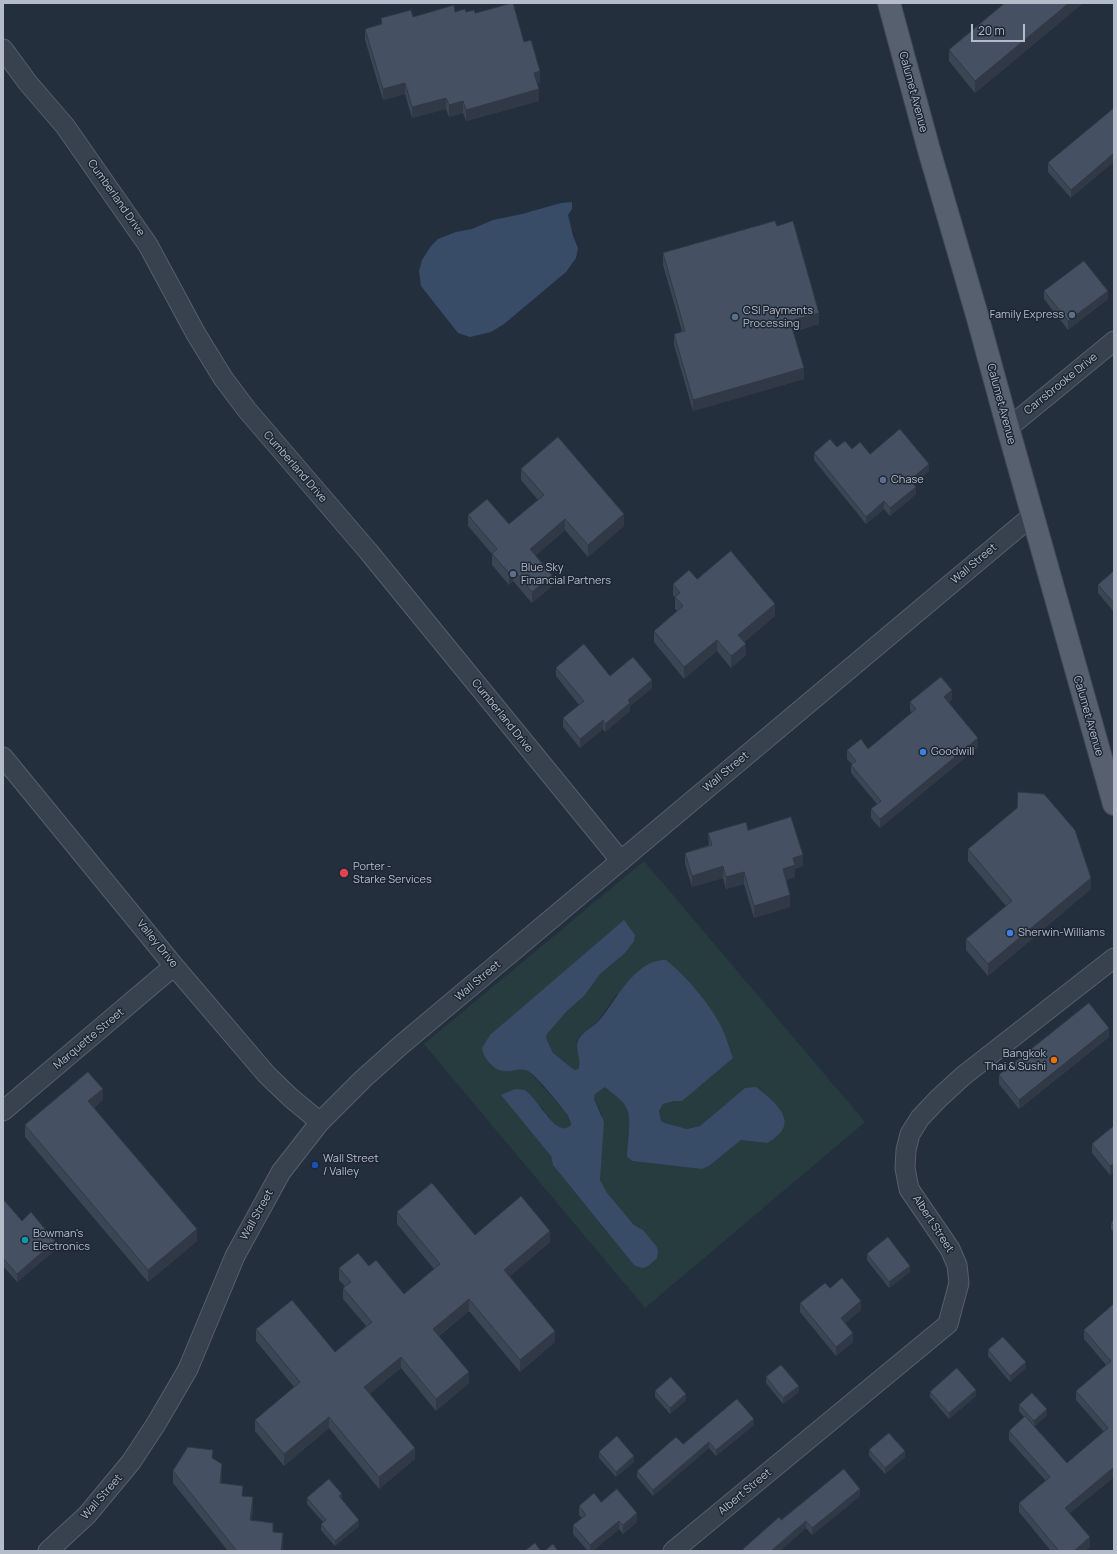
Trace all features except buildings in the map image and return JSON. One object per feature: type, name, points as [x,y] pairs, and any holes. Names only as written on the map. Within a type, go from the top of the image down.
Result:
[{"type":"main road","name":"Calumet Avenue","points":[[889,3],[929,150],[977,315],[1114,804]]},
{"type":"street","name":"Cumberland Drive","points":[[3,49],[28,83],[65,126],[148,245],[196,334],[223,378],[247,410],[368,551],[621,861]]},
{"type":"street","name":"Carrsbrooke Drive","points":[[1008,428],[1114,341]]},
{"type":"street","name":"Wall Street","points":[[48,1551],[87,1515],[131,1462],[156,1424],[188,1369],[235,1256],[256,1217],[281,1172],[320,1122],[363,1078],[401,1045],[1033,515]]},
{"type":"street","name":"Valley Drive","points":[[3,758],[174,966],[267,1075],[291,1098],[320,1122]]},
{"type":"street","name":"Albert Street","points":[[673,1551],[948,1324],[959,1282],[957,1265],[950,1249],[909,1189],[905,1168],[906,1150],[910,1134],[920,1118],[963,1076],[1114,958]]},
{"type":"street","name":"Marquette Street","points":[[3,1111],[174,966]]},
{"type":"green space","points":[[644,861],[865,1122],[645,1308],[424,1044]],"holes":[[[625,953],[600,974],[585,995],[567,1011],[547,1034],[546,1038],[553,1053],[573,1069],[576,1070],[579,1068],[581,1060],[577,1042],[580,1036],[598,1021],[617,994],[682,1101],[674,1101],[663,1104],[659,1111],[661,1121],[687,1129],[700,1126],[745,1088],[767,1143],[741,1140],[709,1166],[702,1169],[632,1161],[627,1157],[629,1133],[627,1109],[605,1086],[595,1094],[594,1099],[602,1114],[600,1180],[606,1193],[634,1225],[643,1230],[640,1268],[634,1265],[553,1165],[540,1105],[558,1127],[566,1128],[571,1125],[567,1114],[530,1072],[520,1068],[504,1071],[490,1063]]]},
{"type":"water","points":[[572,202],[572,209],[568,215],[573,236],[578,248],[576,258],[566,272],[504,324],[491,332],[470,337],[458,333],[421,286],[419,271],[422,260],[431,246],[438,239],[456,232],[472,229],[493,220],[522,214],[561,203]]},
{"type":"water","points":[[624,920],[635,935],[634,941],[625,953],[600,974],[585,995],[567,1011],[547,1034],[546,1038],[553,1053],[573,1069],[576,1070],[579,1068],[577,1044],[579,1038],[605,1014],[619,993],[635,974],[644,966],[666,960],[674,966],[704,999],[723,1030],[733,1058],[682,1101],[674,1101],[663,1104],[659,1111],[661,1121],[687,1129],[700,1126],[745,1088],[756,1087],[773,1101],[783,1114],[785,1121],[784,1127],[779,1134],[769,1142],[741,1140],[709,1166],[702,1169],[632,1161],[627,1157],[629,1119],[627,1109],[617,1097],[605,1087],[595,1094],[594,1099],[604,1122],[600,1180],[607,1193],[634,1225],[643,1230],[657,1247],[657,1258],[644,1268],[634,1265],[553,1165],[551,1156],[501,1095],[515,1089],[525,1090],[548,1117],[562,1128],[566,1128],[571,1125],[567,1114],[548,1090],[531,1073],[521,1069],[507,1071],[496,1069],[487,1059],[482,1048],[490,1035]]},
{"type":"place","name":"Family Express","points":[[1072,315]]},
{"type":"place","name":"CSI Payments Processing","points":[[735,317]]},
{"type":"place","name":"Chase","points":[[883,480]]},
{"type":"place","name":"Blue Sky Financial Partners","points":[[513,574]]},
{"type":"place","name":"Goodwill","points":[[923,752]]},
{"type":"place","name":"Porter - Starke Services","points":[[344,873]]},
{"type":"place","name":"Sherwin-Williams","points":[[1010,933]]},
{"type":"place","name":"Bangkok Thai & Sushi","points":[[1054,1060]]},
{"type":"place","name":"Wall Street / Valley","points":[[315,1165]]},
{"type":"place","name":"Bowman's Electronics","points":[[25,1240]]}]
